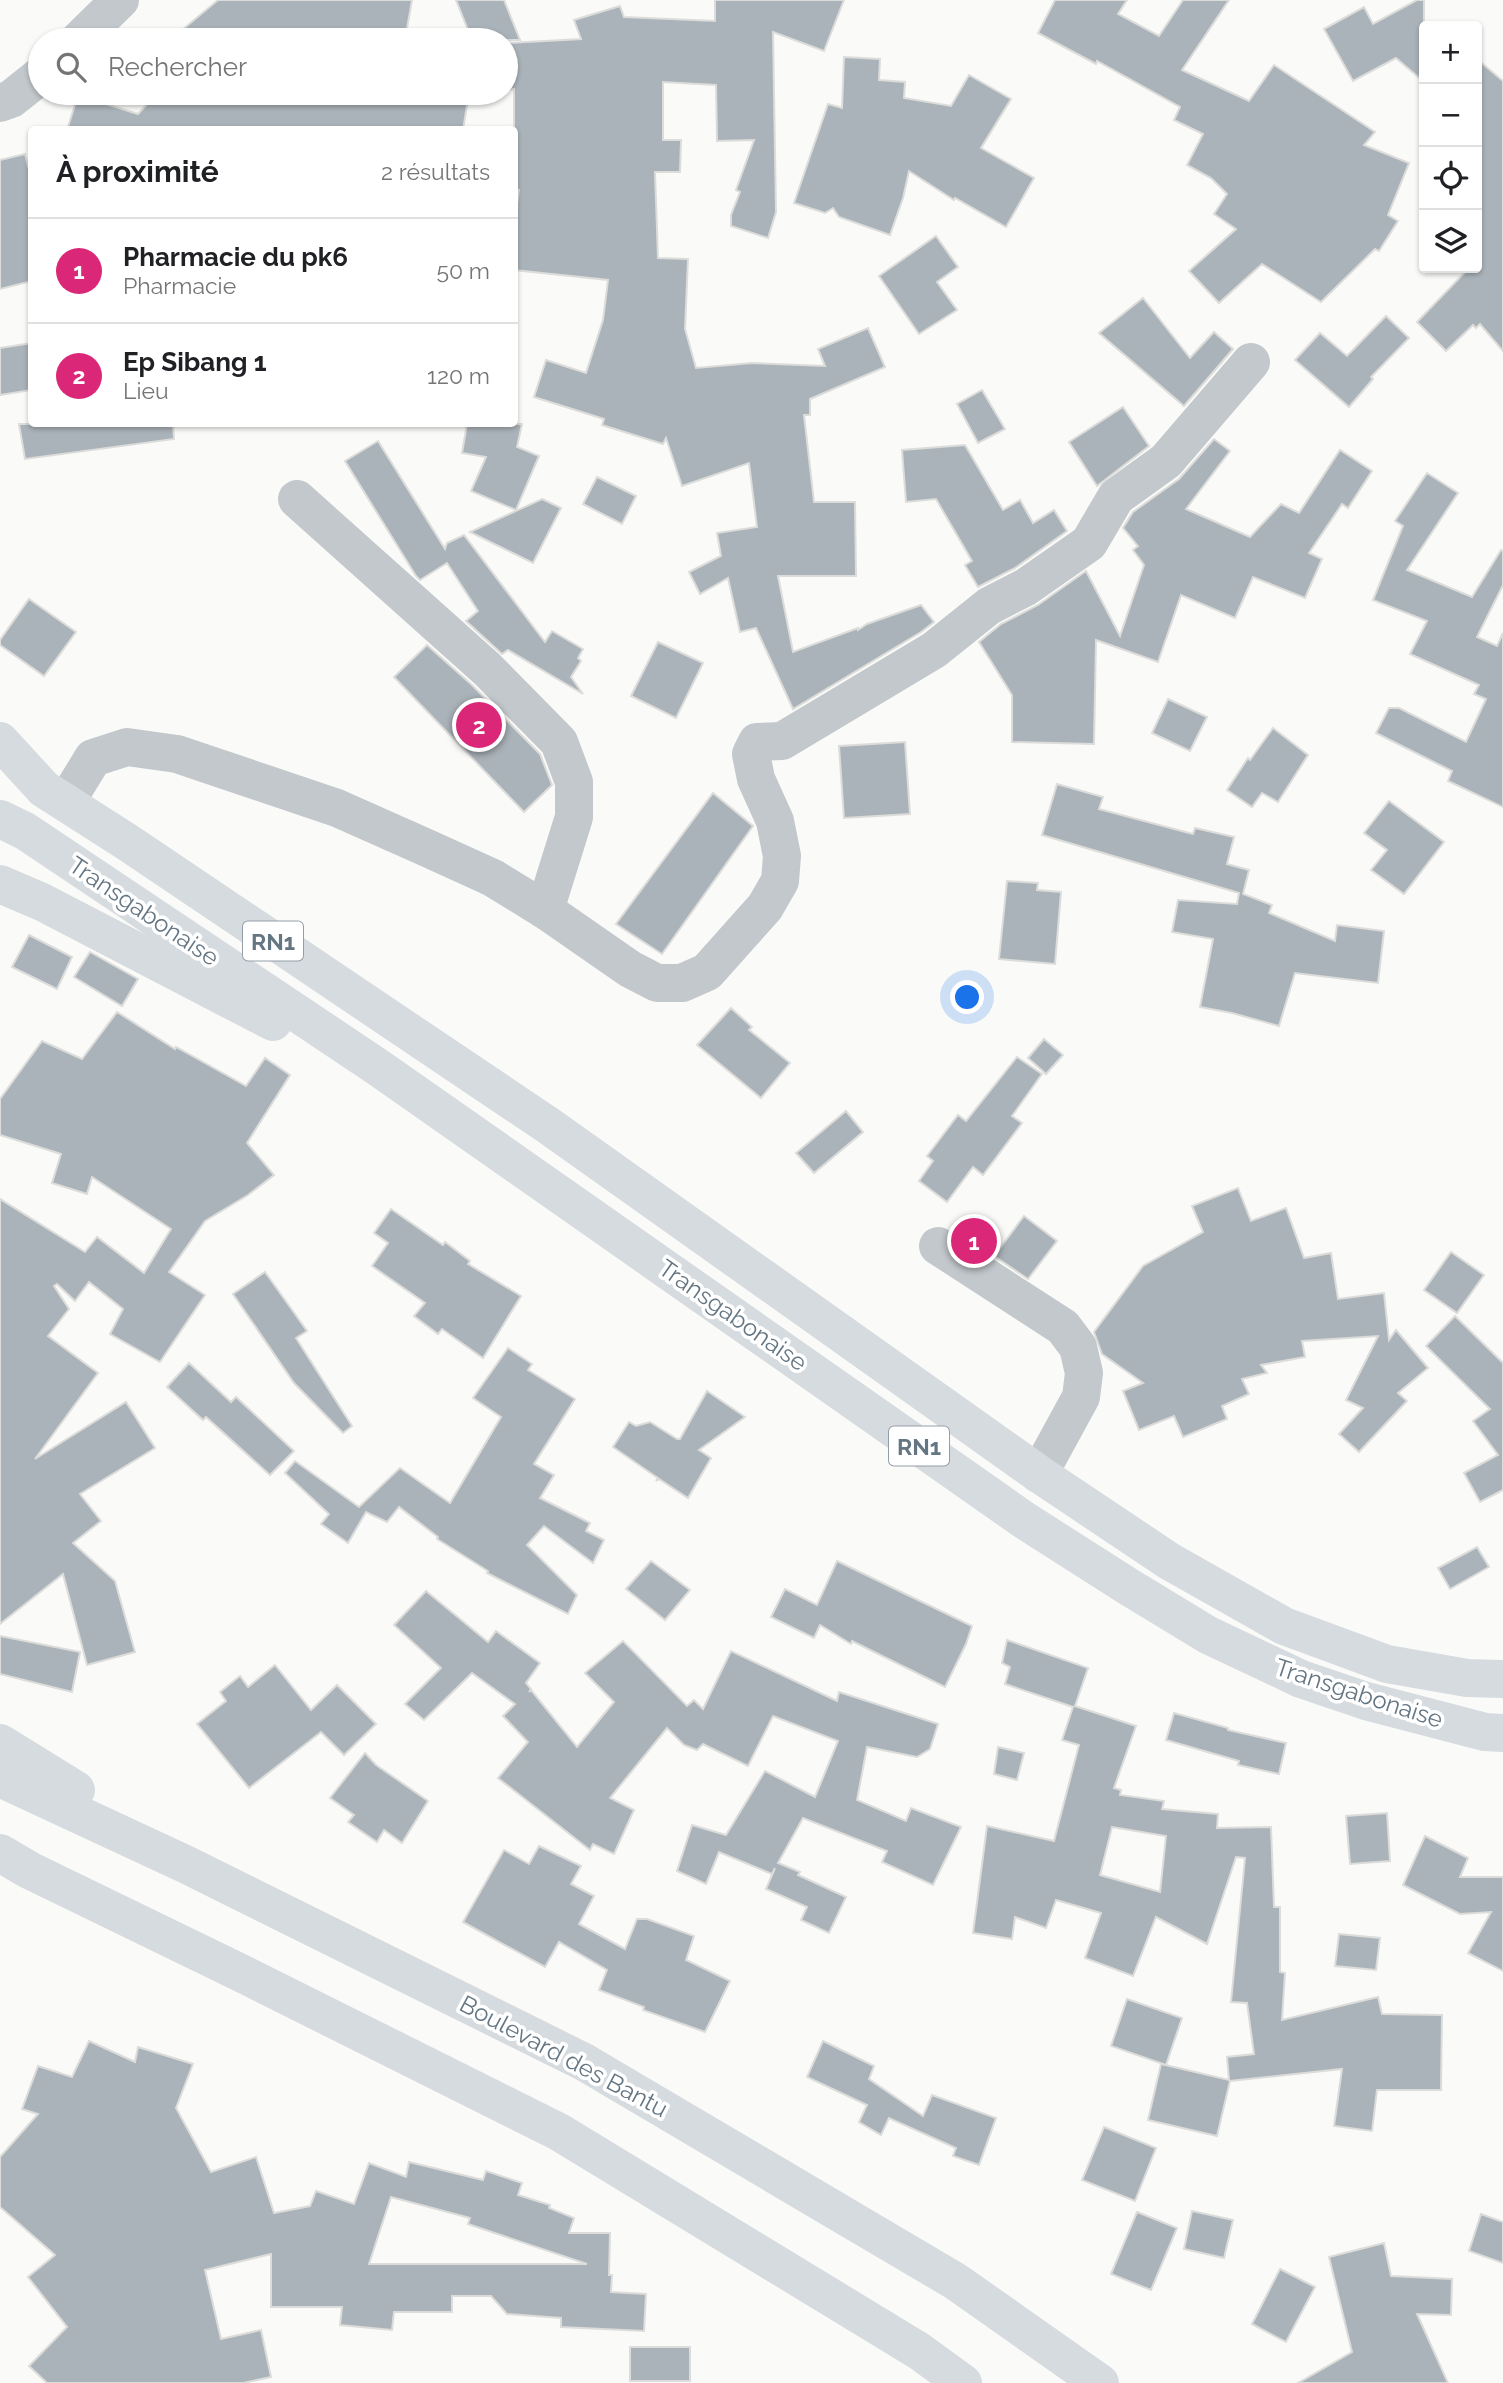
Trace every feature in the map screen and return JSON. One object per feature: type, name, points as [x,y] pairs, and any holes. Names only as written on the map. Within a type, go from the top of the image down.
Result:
[{"type":"highway","points":[[0,741],[55,796]]},
{"type":"highway","name":"Transgabonaise","points":[[0,767],[55,796],[549,1126],[1039,1474],[1169,1561],[1284,1626],[1387,1664],[1467,1678],[1503,1679]]},
{"type":"highway","name":"Transgabonaise","points":[[0,819],[25,831],[332,1036],[1024,1520],[1209,1635],[1301,1679],[1366,1701],[1485,1732],[1503,1733]]},
{"type":"highway","points":[[0,884],[42,902],[279,1025],[332,1036]]},
{"type":"highway","points":[[0,1743],[105,1808],[185,1864]]},
{"type":"highway","name":"Boulevard des Bantu","points":[[0,1777],[185,1864],[584,2062],[955,2281],[1100,2383]]},
{"type":"highway","points":[[10,1862],[249,1976],[559,2132],[908,2344],[963,2383]]},
{"type":"street","points":[[91,28],[120,0]]},
{"type":"street","points":[[0,103],[11,99],[28,86]]},
{"type":"street","points":[[55,796],[93,758],[127,747],[177,754],[337,808],[493,878],[545,910],[630,969],[657,983],[682,983],[707,972],[765,907],[780,881],[782,856],[775,821],[756,779],[751,754],[757,741],[782,741],[934,650],[989,606],[1026,587],[1089,542],[1116,497],[1166,461],[1251,362]]},
{"type":"street","points":[[297,499],[487,669],[559,741],[575,782],[575,817],[545,910]]},
{"type":"street","points":[[938,1246],[1063,1327],[1078,1347],[1084,1373],[1081,1397],[1039,1474]]},
{"type":"building","points":[[218,0],[412,0],[407,28],[184,28]]},
{"type":"building","points":[[456,0],[504,0],[515,28],[467,28]]},
{"type":"building","points":[[715,0],[844,0],[824,51],[773,32],[776,212],[768,238],[731,226],[731,215],[740,192],[736,190],[754,140],[717,141],[716,85],[663,82],[663,140],[681,140],[680,172],[655,172],[658,258],[688,259],[685,329],[696,368],[752,363],[825,366],[818,349],[868,328],[885,367],[810,399],[810,415],[804,415],[814,502],[855,502],[856,576],[778,576],[793,652],[921,605],[934,622],[793,709],[756,628],[740,632],[728,578],[700,594],[689,572],[721,556],[717,533],[757,527],[749,463],[682,486],[666,438],[663,444],[602,425],[604,419],[534,397],[546,360],[586,373],[603,320],[608,280],[518,270],[518,126],[514,126],[514,105],[518,105],[518,42],[581,39],[574,20],[620,6],[624,17],[715,21]]},
{"type":"building","points":[[1055,0],[1127,0],[1118,14],[1159,36],[1183,0],[1229,0],[1182,70],[1249,101],[1274,65],[1375,132],[1364,145],[1409,163],[1388,215],[1398,221],[1379,251],[1375,249],[1321,302],[1262,264],[1219,303],[1189,271],[1236,229],[1214,214],[1227,194],[1211,178],[1187,165],[1203,134],[1174,120],[1180,107],[1097,61],[1096,64],[1038,33]]},
{"type":"building","points":[[1417,0],[1424,0],[1424,21],[1419,21],[1419,78],[1396,58],[1353,81],[1324,29],[1364,7],[1373,24]]},
{"type":"building","points":[[844,57],[880,59],[879,80],[905,82],[904,98],[951,106],[969,75],[1011,99],[981,148],[1034,178],[1006,227],[955,198],[954,200],[909,171],[890,235],[839,217],[833,208],[825,213],[794,203],[828,104],[842,108]]},
{"type":"building","points":[[1482,63],[1503,81],[1503,351],[1480,324],[1476,328],[1473,325],[1446,351],[1417,322],[1464,273],[1482,273]]},
{"type":"building","points":[[75,105],[110,105],[138,114],[146,105],[467,105],[464,126],[68,126]]},
{"type":"building","points":[[25,154],[28,166],[28,282],[0,289],[0,160]]},
{"type":"building","points":[[936,236],[958,267],[937,282],[957,310],[919,334],[879,276]]},
{"type":"building","points":[[1143,298],[1190,358],[1214,332],[1233,349],[1184,406],[1099,333]]},
{"type":"building","points":[[1386,316],[1409,338],[1371,377],[1373,379],[1349,407],[1295,360],[1320,333],[1347,356]]},
{"type":"building","points":[[28,344],[28,391],[0,395],[0,348]]},
{"type":"building","points":[[982,390],[1005,429],[978,443],[957,404]]},
{"type":"building","points":[[1123,407],[1149,446],[1097,486],[1069,442]]},
{"type":"building","points":[[19,424],[28,424],[28,427],[173,427],[174,439],[25,459]]},
{"type":"building","points":[[518,424],[522,424],[517,447],[539,456],[516,510],[471,491],[486,457],[462,453],[466,427],[518,427]]},
{"type":"building","points":[[1214,439],[1230,451],[1186,509],[1250,537],[1281,504],[1299,513],[1340,450],[1372,471],[1348,508],[1342,504],[1309,553],[1322,559],[1305,598],[1253,577],[1235,618],[1181,595],[1158,662],[1096,640],[1094,744],[1012,742],[1012,695],[979,642],[1001,624],[1038,605],[1086,571],[1120,636],[1144,565],[1133,550],[1138,546],[1123,528],[1133,512],[1179,479]]},
{"type":"building","points":[[378,441],[445,549],[447,543],[464,535],[545,642],[552,631],[583,649],[578,658],[581,661],[571,677],[583,694],[508,650],[502,654],[466,621],[478,611],[447,563],[420,580],[416,576],[345,461]]},
{"type":"building","points":[[965,445],[1003,510],[1020,500],[1033,523],[1054,510],[1067,531],[1015,568],[978,587],[965,565],[972,561],[936,499],[906,502],[902,450]]},
{"type":"building","points":[[1427,473],[1458,493],[1407,570],[1472,597],[1501,550],[1503,551],[1503,585],[1477,637],[1497,646],[1503,633],[1503,807],[1448,781],[1452,771],[1376,733],[1389,708],[1399,708],[1466,742],[1486,699],[1474,694],[1479,685],[1410,654],[1427,621],[1373,600],[1403,526],[1395,521]]},
{"type":"building","points":[[597,477],[636,496],[622,524],[583,504]]},
{"type":"building","points":[[542,499],[561,508],[533,563],[470,532]]},
{"type":"building","points":[[29,599],[76,632],[44,676],[0,645],[0,640]]},
{"type":"building","points":[[658,642],[703,663],[676,718],[631,696]]},
{"type":"building","points":[[427,645],[472,685],[540,754],[552,785],[524,812],[394,677]]},
{"type":"building","points":[[1168,699],[1207,717],[1190,751],[1152,733]]},
{"type":"building","points":[[1273,728],[1308,755],[1278,802],[1262,793],[1252,807],[1227,790],[1248,758],[1250,760]]},
{"type":"building","points":[[905,742],[910,814],[844,818],[839,746]]},
{"type":"building","points":[[1057,784],[1103,797],[1099,809],[1193,834],[1195,828],[1234,837],[1227,864],[1249,870],[1243,894],[1272,905],[1269,913],[1335,941],[1337,925],[1384,931],[1378,983],[1295,973],[1279,1026],[1200,1007],[1213,939],[1172,932],[1178,900],[1237,904],[1239,893],[1042,835]]},
{"type":"building","points":[[713,793],[753,826],[662,954],[616,924]]},
{"type":"building","points":[[1389,801],[1444,842],[1404,894],[1371,870],[1387,850],[1364,833]]},
{"type":"building","points":[[1007,881],[1038,883],[1037,890],[1061,892],[1055,964],[999,959]]},
{"type":"building","points":[[29,935],[72,957],[57,989],[12,967]]},
{"type":"building","points":[[90,952],[138,979],[122,1006],[74,977]]},
{"type":"building","points":[[731,1008],[752,1027],[749,1030],[790,1063],[761,1098],[697,1045]]},
{"type":"building","points":[[117,1012],[175,1049],[176,1047],[246,1086],[265,1058],[290,1075],[247,1143],[274,1175],[248,1195],[205,1221],[169,1272],[205,1295],[160,1362],[110,1334],[123,1309],[89,1282],[75,1301],[57,1284],[54,1286],[69,1309],[48,1336],[98,1373],[35,1459],[126,1402],[155,1448],[80,1494],[101,1521],[73,1543],[115,1581],[135,1652],[87,1665],[63,1574],[0,1624],[0,1199],[85,1252],[97,1237],[144,1273],[171,1229],[92,1177],[87,1194],[52,1183],[61,1154],[0,1135],[0,1099],[42,1041],[82,1059]]},
{"type":"building","points":[[1044,1039],[1063,1055],[1046,1074],[1028,1058]]},
{"type":"building","points":[[1017,1057],[1042,1074],[1012,1116],[1022,1123],[983,1175],[973,1167],[947,1202],[919,1181],[933,1161],[927,1156],[958,1115],[966,1121]]},
{"type":"building","points":[[846,1111],[863,1132],[814,1173],[796,1153]]},
{"type":"building","points":[[1238,1188],[1251,1221],[1286,1208],[1304,1258],[1331,1253],[1338,1299],[1384,1293],[1389,1340],[1396,1330],[1428,1368],[1398,1393],[1407,1401],[1359,1452],[1339,1434],[1363,1408],[1346,1400],[1378,1336],[1302,1341],[1305,1357],[1261,1365],[1267,1373],[1242,1379],[1249,1394],[1222,1406],[1227,1419],[1183,1437],[1174,1416],[1139,1430],[1123,1391],[1143,1383],[1102,1354],[1094,1332],[1143,1266],[1203,1232],[1192,1206]]},
{"type":"building","points":[[391,1209],[443,1245],[445,1242],[470,1261],[468,1264],[521,1296],[483,1358],[442,1329],[438,1334],[414,1316],[425,1303],[372,1266],[388,1243],[374,1233]]},
{"type":"building","points":[[1024,1216],[1057,1241],[1028,1279],[994,1256]]},
{"type":"building","points":[[1451,1252],[1484,1275],[1457,1313],[1424,1290]]},
{"type":"building","points":[[265,1272],[307,1331],[296,1338],[352,1426],[343,1433],[294,1383],[233,1294]]},
{"type":"building","points":[[1455,1316],[1503,1363],[1503,1490],[1480,1502],[1464,1473],[1498,1455],[1473,1421],[1490,1409],[1426,1346]]},
{"type":"building","points":[[508,1348],[532,1364],[528,1370],[575,1399],[534,1464],[554,1475],[540,1498],[590,1523],[586,1531],[604,1540],[593,1563],[544,1526],[527,1545],[577,1595],[568,1614],[487,1573],[488,1571],[437,1539],[438,1537],[399,1507],[387,1522],[366,1512],[348,1543],[321,1524],[329,1514],[285,1473],[295,1461],[359,1507],[400,1468],[450,1503],[501,1417],[473,1398]]},
{"type":"building","points":[[189,1363],[231,1402],[236,1397],[294,1451],[270,1475],[206,1417],[203,1420],[167,1387]]},
{"type":"building","points":[[707,1391],[745,1417],[699,1450],[711,1458],[688,1498],[659,1479],[656,1481],[658,1478],[613,1447],[629,1422],[636,1426],[650,1422],[680,1439]]},
{"type":"building","points":[[1477,1547],[1489,1567],[1450,1589],[1438,1568]]},
{"type":"building","points":[[651,1561],[690,1590],[665,1620],[626,1589]]},
{"type":"building","points":[[837,1561],[972,1626],[945,1687],[852,1641],[851,1644],[820,1625],[814,1638],[771,1617],[785,1589],[817,1605]]},
{"type":"building","points":[[426,1591],[488,1642],[496,1631],[540,1663],[526,1683],[531,1689],[529,1692],[531,1690],[577,1747],[614,1702],[585,1673],[623,1641],[687,1706],[694,1700],[703,1709],[731,1651],[837,1701],[839,1692],[938,1724],[930,1749],[917,1757],[867,1747],[857,1800],[906,1821],[911,1808],[961,1827],[933,1885],[882,1862],[887,1851],[803,1818],[778,1863],[846,1897],[829,1933],[801,1920],[807,1907],[766,1889],[775,1868],[772,1874],[719,1852],[706,1884],[677,1871],[692,1825],[726,1835],[765,1771],[815,1797],[838,1741],[773,1716],[748,1766],[703,1744],[697,1750],[684,1745],[667,1728],[610,1798],[634,1810],[614,1854],[593,1844],[590,1850],[498,1778],[528,1742],[503,1716],[515,1704],[472,1673],[424,1720],[405,1704],[441,1668],[394,1625]]},
{"type":"building","points":[[0,1636],[80,1652],[72,1692],[0,1674]]},
{"type":"building","points":[[1007,1640],[1088,1668],[1075,1706],[1136,1726],[1114,1788],[1121,1790],[1120,1795],[1164,1801],[1162,1809],[1218,1814],[1217,1828],[1271,1827],[1274,1907],[1280,1907],[1280,1972],[1285,1973],[1282,2020],[1378,1997],[1382,2014],[1442,2015],[1441,2090],[1377,2090],[1372,2131],[1334,2126],[1342,2069],[1230,2081],[1217,2136],[1148,2120],[1161,2064],[1229,2080],[1227,2057],[1254,2054],[1247,2003],[1231,2002],[1245,1858],[1236,1857],[1207,1944],[1156,1917],[1133,1976],[1085,1958],[1101,1913],[1056,1900],[1046,1928],[1015,1917],[1012,1939],[973,1933],[987,1826],[1054,1841],[1079,1745],[1062,1740],[1073,1707],[1005,1684],[1010,1667],[1002,1663]],"holes":[[[1112,1827],[1166,1836],[1160,1892],[1100,1875]]]},
{"type":"building","points":[[275,1665],[311,1710],[337,1685],[376,1724],[344,1755],[321,1732],[249,1788],[197,1724],[226,1701],[220,1692],[240,1676],[248,1687]]},
{"type":"building","points":[[1174,1713],[1228,1730],[1286,1743],[1279,1774],[1238,1765],[1239,1761],[1166,1740]]},
{"type":"building","points":[[998,1747],[1024,1753],[1017,1780],[994,1774]]},
{"type":"building","points":[[365,1753],[376,1765],[428,1801],[402,1843],[384,1830],[377,1842],[348,1822],[354,1815],[330,1798]]},
{"type":"building","points":[[1387,1813],[1390,1861],[1350,1864],[1346,1816]]},
{"type":"building","points":[[1425,1836],[1468,1858],[1460,1877],[1503,1877],[1503,1971],[1468,1953],[1491,1912],[1460,1914],[1403,1885]]},
{"type":"building","points":[[539,1846],[581,1866],[571,1884],[594,1896],[579,1924],[625,1949],[637,1919],[647,1919],[694,1936],[686,1960],[730,1981],[705,2032],[643,2010],[644,2007],[599,1990],[607,1970],[559,1942],[545,1967],[463,1922],[504,1850],[529,1864]]},
{"type":"building","points":[[1339,1934],[1380,1938],[1376,1970],[1335,1966]]},
{"type":"building","points":[[1127,1999],[1182,2018],[1166,2065],[1111,2046]]},
{"type":"building","points":[[89,2041],[135,2062],[138,2047],[193,2064],[176,2108],[211,2172],[256,2157],[274,2213],[310,2206],[316,2191],[354,2204],[369,2163],[406,2177],[409,2162],[483,2180],[486,2171],[522,2183],[518,2195],[550,2205],[549,2208],[574,2218],[569,2233],[610,2233],[611,2292],[646,2294],[644,2331],[561,2327],[561,2318],[507,2314],[491,2296],[452,2296],[452,2312],[394,2312],[392,2330],[340,2325],[342,2307],[271,2307],[271,2254],[205,2270],[221,2339],[261,2330],[271,2377],[243,2383],[47,2383],[29,2366],[67,2327],[28,2277],[55,2255],[0,2207],[0,2157],[38,2114],[22,2109],[38,2066],[72,2077]],"holes":[[[391,2197],[470,2218],[468,2224],[587,2264],[369,2264]]]},
{"type":"building","points":[[823,2041],[874,2066],[869,2079],[923,2116],[932,2095],[996,2118],[979,2165],[953,2156],[956,2148],[889,2118],[881,2135],[859,2122],[867,2105],[807,2077]]},
{"type":"building","points":[[1104,2127],[1156,2148],[1135,2201],[1082,2180]]},
{"type":"building","points":[[1192,2211],[1233,2220],[1224,2258],[1184,2249]]},
{"type":"building","points":[[1137,2212],[1177,2228],[1151,2290],[1111,2274]]},
{"type":"building","points":[[1481,2214],[1503,2222],[1503,2263],[1469,2251]]},
{"type":"building","points":[[1384,2243],[1391,2276],[1452,2279],[1451,2315],[1417,2314],[1448,2383],[1298,2383],[1352,2352],[1329,2257]]},
{"type":"building","points":[[1280,2269],[1315,2287],[1286,2342],[1252,2324]]},
{"type":"building","points":[[630,2347],[690,2347],[690,2381],[630,2381]]},
{"type":"place","name":"Ep Sibang 1","points":[[479,725]]},
{"type":"place","name":"Pharmacie du pk6","points":[[974,1241]]}]
